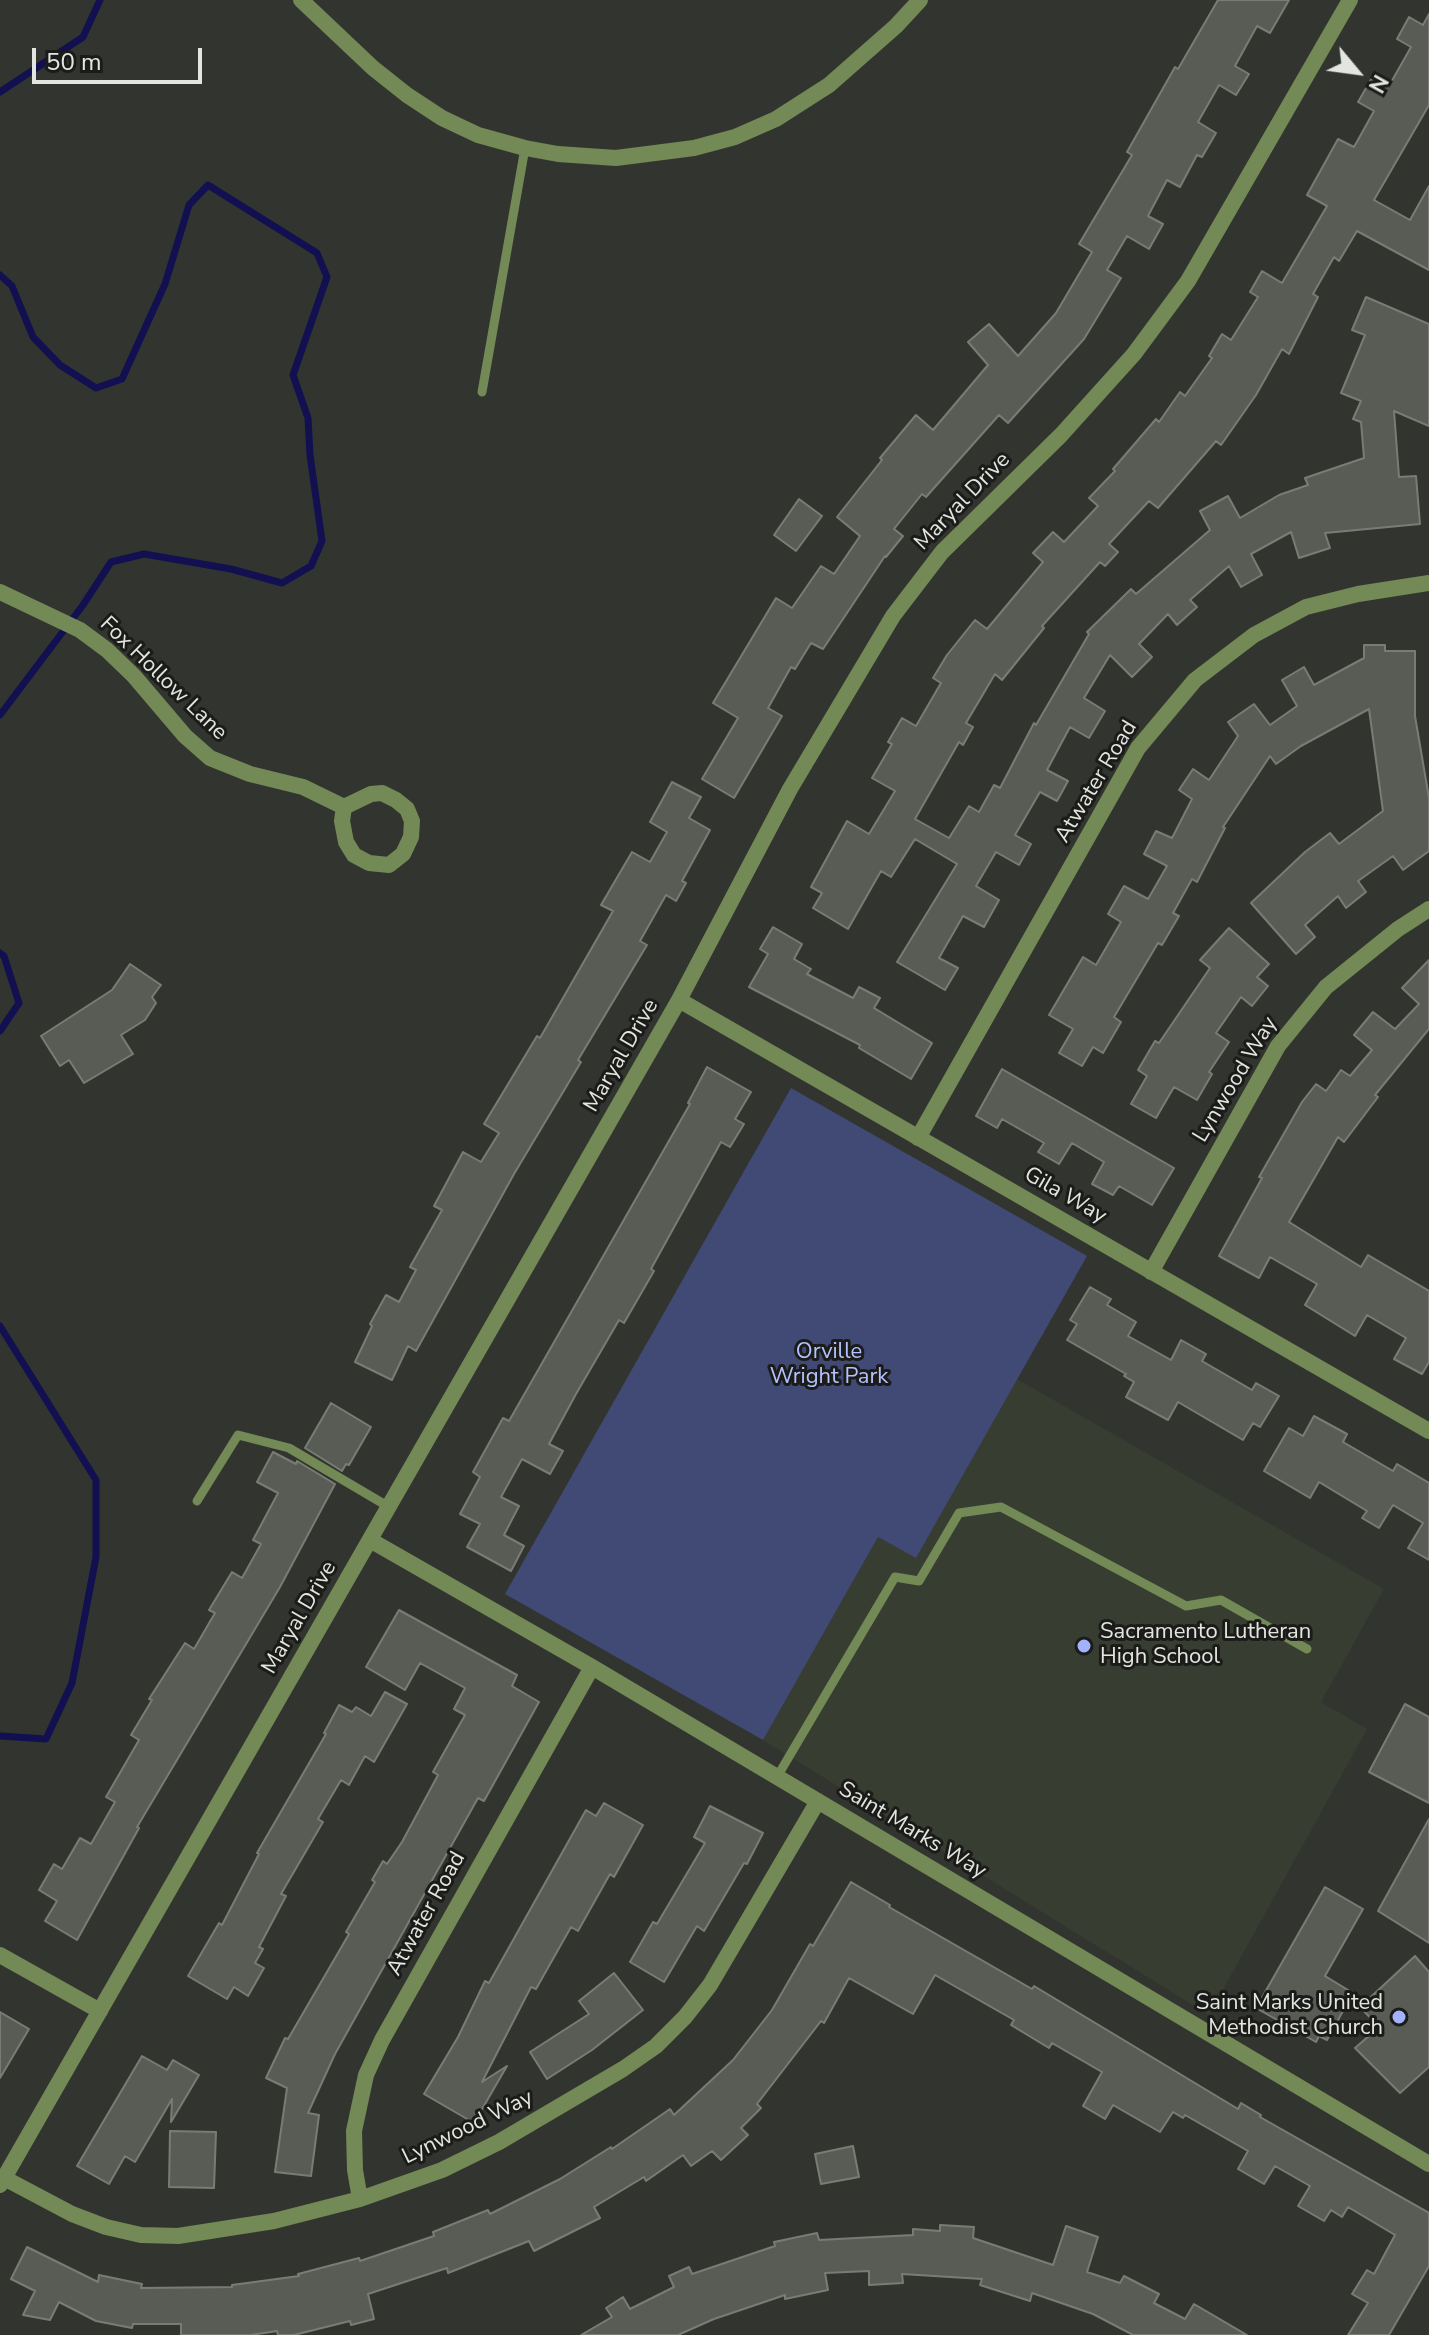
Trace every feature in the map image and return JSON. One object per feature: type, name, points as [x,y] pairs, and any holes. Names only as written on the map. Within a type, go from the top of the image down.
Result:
[{"type":"street","points":[[301,0],[373,68],[442,118],[478,135],[525,148],[616,158],[671,152],[735,137],[776,119],[829,85],[896,26],[920,0]]},
{"type":"street","name":"Maryal Drive","points":[[2,2182],[679,1000],[790,789],[893,616],[942,552],[1061,435],[1134,354],[1188,281],[1350,0]]},
{"type":"street","name":"Atwater Road","points":[[918,1138],[1138,748],[1195,680],[1254,635],[1306,607],[1358,594],[1429,583]]},
{"type":"street","name":"Fox Hollow Lane","points":[[0,592],[80,630],[116,659],[185,736],[210,758],[250,774],[303,787],[344,807]]},
{"type":"street","points":[[382,793],[407,809],[412,821],[411,837],[403,854],[389,865],[369,863],[354,855],[346,842],[342,821],[344,807],[371,794],[382,793]]},
{"type":"street","name":"Lynwood Way","points":[[1151,1272],[1278,1046],[1326,987],[1398,929],[1429,909]]},
{"type":"street","name":"Gila Way","points":[[679,1000],[1429,1431]]},
{"type":"street","name":"Saint Marks Way","points":[[370,1540],[592,1667],[1429,2164]]},
{"type":"street","name":"Atwater Road","points":[[360,2199],[353,2150],[366,2075],[382,2040],[592,1667]]},
{"type":"street","name":"Lynwood Way","points":[[2,2182],[106,2227],[141,2235],[196,2234],[274,2221],[360,2199],[442,2170],[499,2142],[623,2069],[656,2046],[685,2017],[710,1985],[818,1801]]},
{"type":"street","points":[[0,1955],[100,2011]]},
{"type":"lane","points":[[482,392],[525,148]]},
{"type":"lane","points":[[197,1501],[238,1435],[289,1448],[389,1507]]},
{"type":"lane","points":[[777,1777],[895,1577],[919,1581],[959,1513],[1001,1507],[1186,1606],[1221,1600],[1307,1649]]},
{"type":"shaded area","name":"Sacramento Lutheran High School","points":[[1017,1379],[1384,1589],[1321,1702],[1367,1729],[1209,2015],[763,1740],[878,1537],[916,1557]]},
{"type":"green space","name":"Orville Wright Park","points":[[791,1088],[1087,1256],[916,1558],[878,1537],[763,1740],[505,1594]]},
{"type":"building","points":[[1218,0],[1289,0],[1270,33],[1257,26],[1235,66],[1249,74],[1236,95],[1219,85],[1198,122],[1216,133],[1202,157],[1197,155],[1180,187],[1167,180],[1148,216],[1163,224],[1149,249],[1127,236],[1107,270],[1121,278],[1084,339],[1008,423],[999,415],[926,497],[922,494],[894,529],[903,536],[885,556],[823,649],[811,643],[795,669],[791,667],[768,708],[782,716],[734,798],[702,779],[738,718],[713,703],[776,598],[792,608],[821,566],[834,574],[860,536],[837,517],[882,460],[880,458],[916,415],[933,430],[988,365],[968,342],[989,324],[1018,356],[1056,313],[1092,252],[1079,244],[1132,155],[1127,152],[1175,67],[1178,69]]},
{"type":"building","points":[[1429,14],[1429,105],[1374,200],[1410,220],[1429,186],[1429,270],[1357,231],[1339,261],[1334,257],[1313,294],[1318,297],[1289,354],[1282,349],[1256,395],[1221,445],[1216,441],[1158,508],[1149,501],[1109,544],[1118,552],[1105,566],[1100,562],[1042,626],[1044,628],[1002,680],[995,674],[966,723],[973,727],[963,745],[959,742],[915,819],[949,838],[969,806],[979,812],[994,785],[1000,788],[1034,723],[1036,725],[1089,634],[1087,632],[1131,589],[1136,594],[1210,530],[1200,511],[1228,496],[1240,518],[1279,495],[1308,485],[1305,478],[1364,458],[1361,422],[1353,419],[1361,401],[1341,393],[1365,335],[1352,330],[1366,297],[1429,324],[1429,426],[1394,411],[1399,477],[1416,476],[1420,524],[1325,533],[1330,548],[1299,558],[1291,532],[1251,554],[1262,575],[1241,587],[1229,566],[1190,600],[1197,607],[1177,625],[1168,614],[1139,644],[1152,657],[1132,677],[1110,655],[1084,698],[1105,711],[1089,738],[1070,727],[1047,770],[1068,781],[1057,801],[1040,792],[1015,835],[1031,844],[1019,865],[996,852],[976,886],[999,900],[984,927],[963,916],[939,958],[958,968],[945,990],[897,962],[957,864],[915,839],[891,877],[881,871],[848,929],[813,908],[822,893],[811,887],[847,821],[869,834],[895,791],[872,778],[892,744],[888,742],[902,718],[916,726],[941,683],[933,678],[947,655],[975,620],[987,629],[1043,562],[1033,553],[1053,532],[1064,542],[1098,506],[1089,498],[1156,419],[1159,422],[1180,392],[1185,396],[1212,358],[1209,356],[1222,334],[1231,340],[1258,297],[1250,292],[1262,271],[1282,283],[1327,206],[1307,195],[1338,139],[1354,147],[1374,111],[1358,102],[1373,76],[1389,86],[1411,47],[1397,39],[1409,17],[1423,25]]},
{"type":"building","points":[[799,499],[822,516],[796,551],[774,535]]},
{"type":"building","points":[[1364,645],[1385,645],[1385,651],[1415,651],[1415,716],[1429,798],[1429,851],[1403,870],[1393,856],[1358,881],[1366,892],[1346,908],[1338,896],[1305,925],[1315,937],[1296,954],[1251,903],[1330,833],[1339,844],[1383,811],[1369,709],[1301,746],[1276,764],[1270,756],[1223,827],[1197,882],[1192,879],[1173,913],[1179,916],[1162,945],[1158,943],[1114,1017],[1121,1022],[1103,1053],[1093,1047],[1082,1066],[1059,1053],[1073,1029],[1049,1015],[1083,957],[1096,965],[1121,922],[1108,914],[1124,886],[1148,899],[1167,866],[1144,854],[1156,831],[1172,838],[1192,799],[1179,790],[1193,769],[1209,780],[1238,736],[1228,722],[1254,704],[1270,725],[1297,706],[1282,680],[1304,667],[1314,685],[1364,658]]},
{"type":"building","points":[[672,782],[701,797],[689,818],[710,830],[682,881],[686,883],[676,901],[666,895],[640,941],[647,945],[578,1060],[581,1062],[514,1174],[416,1351],[408,1346],[392,1380],[355,1362],[386,1295],[399,1302],[416,1270],[410,1267],[442,1210],[434,1206],[463,1152],[481,1162],[499,1133],[484,1124],[537,1036],[540,1038],[613,911],[601,905],[632,852],[650,862],[667,832],[650,822]]},
{"type":"building","points":[[773,927],[802,944],[794,959],[811,969],[807,974],[853,998],[859,987],[880,998],[874,1008],[932,1043],[911,1079],[859,1048],[860,1045],[749,987],[768,954],[760,949]]},
{"type":"building","points":[[1229,928],[1269,964],[1257,977],[1268,986],[1252,1006],[1241,997],[1216,1033],[1229,1042],[1209,1072],[1212,1074],[1197,1100],[1174,1087],[1156,1118],[1131,1104],[1147,1076],[1138,1070],[1155,1041],[1159,1043],[1210,968],[1200,960]]},
{"type":"building","points":[[1429,960],[1429,1029],[1375,1095],[1378,1097],[1344,1142],[1338,1137],[1289,1222],[1361,1267],[1368,1255],[1429,1291],[1429,1362],[1422,1374],[1394,1359],[1406,1338],[1367,1315],[1355,1336],[1305,1305],[1317,1284],[1270,1257],[1259,1278],[1219,1256],[1302,1102],[1316,1084],[1326,1091],[1341,1070],[1350,1076],[1372,1050],[1354,1035],[1373,1012],[1395,1029],[1419,1004],[1402,988]]},
{"type":"building","points":[[130,964],[161,985],[152,997],[156,1003],[145,1020],[121,1035],[133,1054],[84,1083],[69,1060],[60,1066],[41,1036],[112,990]]},
{"type":"building","points":[[707,1067],[751,1092],[735,1119],[744,1124],[730,1147],[721,1142],[651,1269],[654,1271],[624,1323],[619,1320],[576,1394],[549,1444],[563,1451],[550,1474],[522,1459],[501,1497],[519,1506],[504,1535],[524,1546],[511,1571],[467,1547],[480,1524],[460,1514],[480,1477],[473,1472],[503,1418],[509,1421],[690,1104]]},
{"type":"building","points":[[1002,1069],[1174,1168],[1152,1205],[1119,1186],[1113,1195],[1092,1184],[1104,1162],[1072,1143],[1059,1164],[1038,1152],[1044,1143],[1002,1119],[997,1128],[976,1116]]},
{"type":"building","points":[[1090,1287],[1111,1299],[1107,1305],[1136,1322],[1128,1336],[1171,1360],[1181,1340],[1206,1354],[1202,1361],[1252,1390],[1256,1383],[1279,1396],[1260,1427],[1253,1423],[1243,1440],[1178,1402],[1168,1420],[1126,1397],[1134,1382],[1124,1376],[1126,1374],[1067,1340],[1077,1324],[1070,1320]]},
{"type":"building","points":[[331,1403],[371,1427],[349,1465],[346,1464],[342,1471],[305,1448]]},
{"type":"building","points":[[1314,1416],[1347,1434],[1343,1442],[1393,1471],[1397,1464],[1429,1483],[1429,1560],[1408,1548],[1423,1523],[1393,1505],[1379,1528],[1362,1518],[1367,1511],[1319,1482],[1310,1498],[1264,1471],[1289,1428],[1303,1436]]},
{"type":"building","points":[[273,1452],[296,1464],[297,1461],[335,1484],[280,1587],[137,1827],[77,1940],[45,1921],[57,1901],[39,1890],[54,1864],[62,1869],[80,1838],[91,1844],[115,1802],[106,1797],[139,1740],[131,1735],[152,1700],[149,1699],[185,1643],[194,1649],[215,1613],[209,1610],[232,1572],[242,1578],[261,1544],[253,1540],[278,1493],[257,1482]]},
{"type":"building","points":[[399,1610],[517,1675],[512,1686],[539,1702],[484,1801],[478,1798],[335,2054],[308,2113],[319,2115],[311,2176],[275,2172],[287,2088],[266,2078],[285,2038],[288,2039],[349,1934],[346,1932],[375,1882],[372,1880],[383,1861],[387,1864],[402,1842],[438,1775],[433,1772],[465,1715],[454,1709],[465,1688],[420,1663],[405,1690],[366,1667]]},
{"type":"building","points":[[385,1692],[407,1704],[374,1762],[365,1756],[349,1785],[341,1780],[318,1819],[323,1822],[281,1894],[286,1896],[259,1947],[263,1949],[255,1963],[264,1968],[248,1996],[234,1987],[227,1999],[188,1976],[219,1923],[222,1925],[257,1853],[326,1734],[339,1705],[352,1712],[356,1707],[371,1716]]},
{"type":"building","points":[[1405,1704],[1429,1717],[1429,1803],[1369,1772]]},
{"type":"building","points":[[604,1803],[643,1825],[614,1877],[610,1874],[578,1931],[571,1927],[536,1989],[531,1987],[482,2082],[507,2066],[474,2123],[424,2094],[458,2037],[485,1981],[489,1983],[586,1810],[596,1816]]},
{"type":"building","points":[[710,1806],[763,1833],[704,1931],[697,1926],[664,1982],[630,1962],[653,1922],[657,1924],[705,1843],[694,1837]]},
{"type":"building","points":[[1429,1819],[1429,1943],[1378,1911]]},
{"type":"building","points":[[851,1882],[1032,1989],[1034,1986],[1238,2109],[1241,2103],[1260,2117],[1429,2213],[1429,2266],[1389,2335],[1348,2335],[1368,2303],[1352,2294],[1367,2270],[1374,2274],[1395,2235],[1348,2207],[1342,2217],[1331,2210],[1324,2221],[1298,2206],[1310,2186],[1275,2166],[1264,2184],[1238,2169],[1248,2151],[1185,2115],[1183,2118],[1173,2112],[1160,2132],[1113,2105],[1105,2119],[1083,2106],[1102,2072],[1052,2043],[1049,2048],[1011,2025],[1014,2020],[935,1975],[913,2014],[849,1978],[824,2023],[821,2021],[757,2104],[761,2108],[741,2128],[748,2135],[721,2160],[712,2151],[691,2166],[683,2155],[646,2181],[644,2177],[594,2207],[600,2218],[534,2251],[529,2241],[448,2273],[447,2268],[368,2294],[374,2319],[351,2325],[350,2321],[294,2335],[278,2335],[277,2331],[251,2335],[181,2335],[181,2324],[133,2324],[132,2328],[96,2321],[59,2302],[50,2320],[23,2315],[35,2291],[11,2279],[27,2247],[98,2282],[99,2275],[142,2284],[141,2288],[232,2287],[299,2276],[359,2258],[360,2261],[434,2236],[433,2232],[488,2210],[490,2214],[560,2179],[612,2149],[670,2109],[674,2115],[733,2060],[772,2010]]},
{"type":"building","points":[[1325,1887],[1363,1909],[1325,1976],[1353,1993],[1327,2040],[1319,2036],[1316,2042],[1256,2008]]},
{"type":"building","name":"Saint Marks United Methodist Church","points":[[1415,1956],[1429,1972],[1429,2067],[1400,2093],[1355,2048],[1379,2027],[1360,2007]]},
{"type":"building","points":[[614,1973],[643,2010],[592,2050],[547,2079],[530,2052],[589,2014],[579,2001]]},
{"type":"building","points":[[0,2012],[29,2029],[0,2078]]},
{"type":"building","points":[[142,2056],[167,2070],[173,2060],[199,2075],[171,2122],[172,2099],[135,2162],[125,2156],[109,2184],[77,2166]]},
{"type":"building","points":[[170,2131],[216,2132],[214,2188],[169,2187]]},
{"type":"building","points":[[853,2146],[859,2177],[821,2184],[815,2154]]},
{"type":"building","points":[[940,2225],[974,2227],[973,2238],[1053,2265],[1066,2226],[1098,2237],[1087,2272],[1120,2283],[1124,2276],[1159,2294],[1154,2303],[1185,2319],[1194,2304],[1247,2335],[1133,2335],[1093,2314],[1032,2293],[1030,2301],[980,2285],[982,2279],[902,2274],[903,2283],[869,2285],[869,2271],[825,2273],[828,2290],[785,2299],[785,2295],[678,2335],[581,2335],[612,2317],[606,2308],[623,2297],[630,2309],[674,2287],[669,2276],[689,2267],[692,2274],[775,2246],[774,2242],[817,2233],[819,2240],[913,2235],[913,2229],[940,2231]]},
{"type":"waterway","points":[[0,92],[83,37],[100,0]]},
{"type":"waterway","points":[[0,275],[12,286],[33,337],[60,365],[96,388],[122,379],[165,284],[189,205],[208,185],[317,253],[327,277],[293,375],[308,418],[322,541],[311,566],[282,583],[231,569],[144,554],[111,562],[83,605],[0,715]]},
{"type":"waterway","points":[[0,953],[4,956],[19,1003],[0,1031]]},
{"type":"waterway","points":[[0,1326],[96,1480],[96,1557],[72,1683],[46,1739],[0,1736]]},
{"type":"place","name":"Sacramento Lutheran High School","points":[[1084,1646]]},
{"type":"place","name":"Saint Marks United Methodist Church","points":[[1399,2017]]}]
